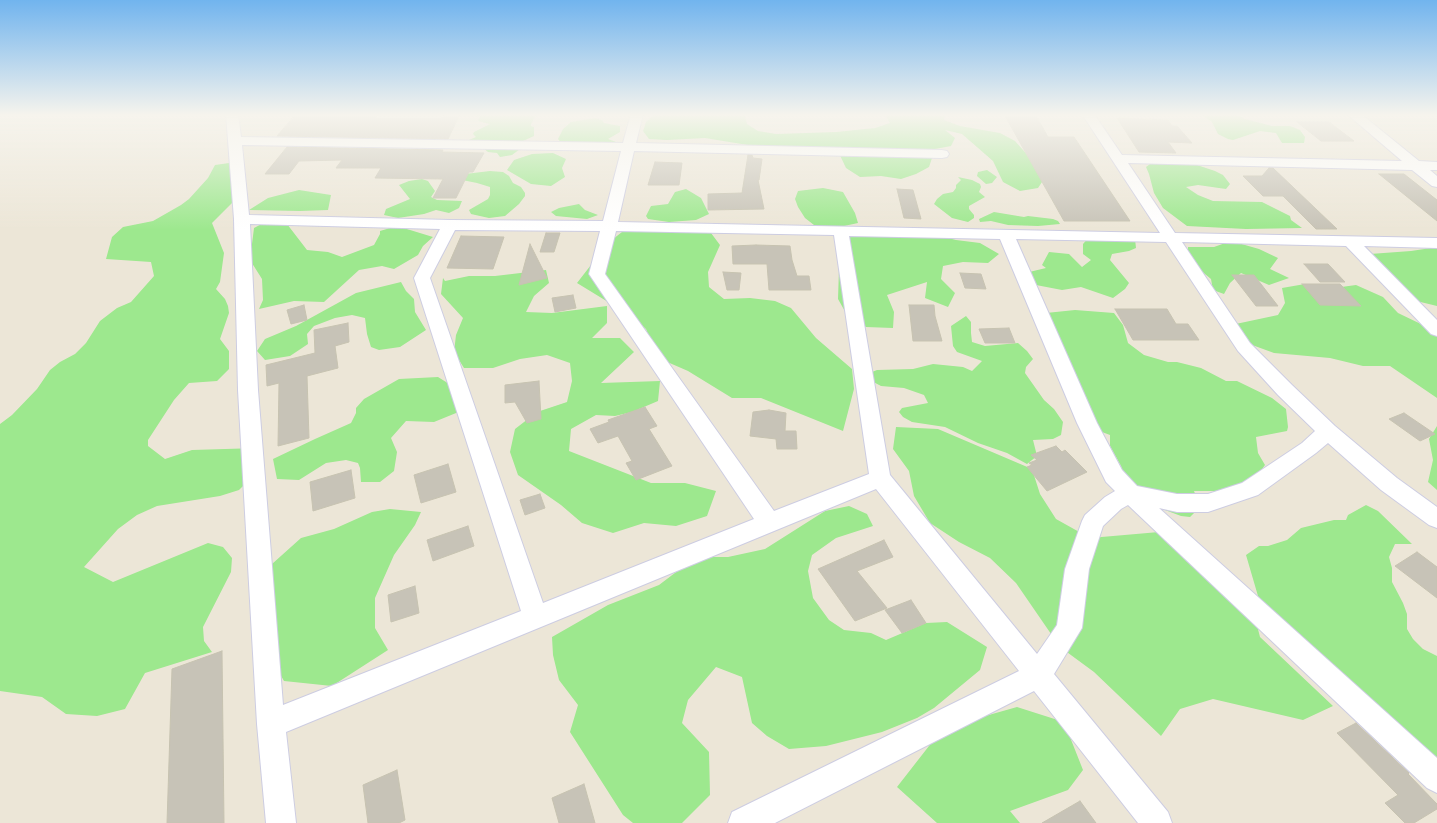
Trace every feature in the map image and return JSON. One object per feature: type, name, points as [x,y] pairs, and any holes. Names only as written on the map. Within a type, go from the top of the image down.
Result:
[{"type":"street","points":[[235,152],[242,219],[248,390],[271,724],[281,823]]},
{"type":"street","points":[[629,152],[597,274],[769,522]]},
{"type":"street","points":[[871,152],[942,154]]},
{"type":"street","points":[[1114,152],[1244,347],[1285,390],[1328,431],[1389,484],[1437,519]]},
{"type":"street","points":[[1400,152],[1437,183]]},
{"type":"street","points":[[1118,159],[1437,166]]},
{"type":"street","points":[[242,219],[450,225],[610,226],[1437,243]]},
{"type":"street","points":[[450,225],[422,278],[535,617]]},
{"type":"street","points":[[841,231],[880,478],[1156,823]]},
{"type":"street","points":[[1006,234],[1086,423],[1114,476],[1130,493],[1437,778]]},
{"type":"street","points":[[1350,241],[1437,330]]},
{"type":"street","points":[[743,823],[1038,674],[1069,628],[1077,569],[1093,521],[1113,503],[1130,493],[1177,503],[1208,503],[1250,489],[1309,448],[1328,431]]},
{"type":"street","points":[[271,724],[880,478]]},
{"type":"green space","points":[[492,152],[515,152],[512,155],[500,157],[497,153]]},
{"type":"green space","points":[[839,152],[934,152],[929,167],[916,174],[901,179],[881,176],[860,177],[846,168]]},
{"type":"green space","points":[[983,152],[1025,152],[1040,169],[1044,179],[1038,188],[1020,191],[1003,182],[993,161]]},
{"type":"green space","points":[[553,153],[566,159],[562,168],[565,177],[551,186],[531,184],[507,170],[514,160],[532,154]]},
{"type":"green space","points":[[1154,161],[1197,165],[1215,171],[1223,175],[1230,184],[1226,189],[1198,185],[1186,187],[1198,195],[1213,201],[1262,202],[1290,216],[1291,220],[1302,228],[1246,229],[1187,226],[1163,208],[1154,193],[1146,167]]},
{"type":"green space","points":[[236,162],[236,199],[212,223],[224,253],[220,282],[216,289],[225,299],[228,306],[229,313],[220,339],[229,351],[229,369],[217,381],[189,383],[174,400],[148,440],[148,446],[165,459],[192,450],[258,448],[264,457],[263,466],[239,490],[220,496],[157,506],[137,515],[118,529],[84,567],[113,582],[208,543],[223,547],[232,558],[231,572],[203,627],[204,641],[212,652],[145,673],[125,709],[97,716],[66,714],[42,697],[0,691],[0,424],[12,415],[37,389],[50,370],[60,362],[75,354],[86,343],[100,321],[117,308],[131,302],[154,276],[151,262],[106,259],[112,237],[123,227],[153,221],[181,205],[189,199],[208,178],[215,165]]},
{"type":"green space","points":[[987,170],[997,177],[992,183],[986,184],[977,176],[978,172]]},
{"type":"green space","points":[[490,171],[503,172],[509,176],[513,183],[521,187],[525,193],[525,196],[519,204],[505,216],[489,218],[471,214],[469,210],[488,199],[490,195],[490,187],[457,179],[457,175]]},
{"type":"green space","points":[[958,177],[972,180],[980,184],[981,187],[979,192],[985,197],[969,206],[974,218],[968,222],[952,218],[934,204],[943,194],[953,192],[956,185],[961,180]]},
{"type":"green space","points":[[422,179],[428,181],[435,191],[431,197],[437,200],[462,201],[459,208],[449,213],[436,210],[424,214],[398,218],[384,215],[386,209],[410,199],[399,185],[409,181]]},
{"type":"green space","points":[[823,188],[843,192],[855,213],[858,223],[844,226],[819,227],[805,218],[795,199],[798,191]]},
{"type":"green space","points":[[686,189],[701,198],[709,214],[696,220],[669,222],[648,219],[646,216],[651,206],[668,204],[675,192]]},
{"type":"green space","points":[[299,190],[331,195],[328,210],[249,210],[268,198]]},
{"type":"green space","points":[[579,204],[585,210],[598,215],[587,219],[556,216],[551,212],[559,208]]},
{"type":"green space","points":[[994,212],[1024,217],[1028,216],[1053,219],[1058,221],[1060,224],[1038,226],[1008,225],[991,221],[980,222],[979,219]]},
{"type":"green space","points":[[269,220],[287,224],[307,250],[328,252],[342,257],[374,245],[380,231],[397,226],[433,237],[423,246],[418,255],[394,269],[382,266],[359,270],[324,302],[294,301],[259,309],[263,300],[262,279],[250,260],[254,228]]},
{"type":"green space","points":[[668,229],[711,233],[720,245],[708,272],[709,287],[724,299],[750,298],[775,301],[791,308],[816,338],[852,369],[854,389],[843,431],[761,398],[732,398],[688,371],[665,361],[653,346],[646,329],[631,316],[577,283],[608,243],[622,232]]},
{"type":"green space","points":[[857,229],[933,234],[956,240],[980,243],[999,254],[988,263],[963,262],[943,266],[941,279],[955,293],[948,307],[925,298],[927,282],[887,295],[894,312],[893,328],[866,327],[847,315],[838,299],[839,237]]},
{"type":"green space","points":[[1091,235],[1135,239],[1136,248],[1129,251],[1112,254],[1110,260],[1129,283],[1125,289],[1113,298],[1081,287],[1062,290],[1036,285],[1025,273],[1046,268],[1042,265],[1049,252],[1069,254],[1082,267],[1091,260],[1083,254],[1083,244]]},
{"type":"green space","points":[[1231,241],[1259,249],[1278,258],[1270,269],[1289,278],[1269,285],[1241,273],[1230,283],[1224,294],[1213,290],[1211,279],[1188,260],[1188,247],[1214,247]]},
{"type":"green space","points":[[1437,248],[1437,306],[1400,297],[1370,254],[1411,251]]},
{"type":"green space","points":[[546,270],[549,283],[534,296],[526,312],[552,313],[607,306],[607,323],[592,338],[620,338],[634,352],[601,383],[660,381],[658,401],[632,412],[615,416],[596,415],[571,429],[569,451],[651,483],[685,483],[716,491],[707,516],[676,526],[644,523],[613,533],[582,523],[561,505],[518,475],[510,452],[515,429],[537,412],[567,402],[572,381],[570,363],[547,355],[520,359],[493,368],[464,368],[454,352],[456,335],[463,318],[441,294],[443,278],[445,281],[469,276],[495,276]]},
{"type":"green space","points":[[401,282],[406,291],[414,299],[415,312],[426,330],[400,347],[379,350],[371,347],[367,334],[365,318],[352,315],[335,318],[314,326],[307,334],[308,344],[290,356],[265,360],[257,351],[265,339],[296,326],[356,293]]},
{"type":"green space","points":[[1305,284],[1334,288],[1356,285],[1383,297],[1398,313],[1425,326],[1437,327],[1437,398],[1390,366],[1363,366],[1330,358],[1274,353],[1244,342],[1231,325],[1278,315],[1285,303],[1282,288]]},
{"type":"green space","points":[[1075,310],[1114,313],[1123,325],[1128,343],[1144,355],[1168,362],[1177,362],[1201,368],[1226,381],[1237,381],[1272,398],[1286,409],[1287,431],[1256,437],[1258,453],[1265,465],[1250,485],[1216,491],[1194,491],[1199,504],[1196,511],[1190,517],[1181,516],[1157,507],[1125,479],[1121,466],[1110,446],[1110,435],[1094,429],[1046,313]]},
{"type":"green space","points":[[966,316],[971,322],[972,342],[985,346],[1018,343],[1027,351],[1033,359],[1026,367],[1025,373],[1044,400],[1054,409],[1063,422],[1061,435],[1053,439],[1033,440],[1037,456],[1027,464],[1007,453],[978,443],[945,427],[912,422],[903,417],[899,412],[902,408],[928,403],[924,395],[904,388],[881,386],[862,376],[877,370],[913,369],[933,364],[963,367],[972,371],[982,361],[957,352],[953,346],[951,326]]},
{"type":"green space","points":[[438,377],[462,392],[461,411],[434,422],[406,421],[391,438],[397,452],[394,471],[380,482],[361,482],[358,463],[346,460],[326,463],[299,480],[277,479],[273,459],[351,423],[356,413],[356,408],[364,399],[399,379]]},
{"type":"green space","points":[[1437,426],[1437,490],[1428,482],[1433,460],[1429,439]]},
{"type":"green space","points":[[896,427],[938,429],[1032,469],[1040,494],[1056,519],[1090,538],[1159,532],[1196,551],[1233,574],[1252,606],[1260,637],[1333,706],[1303,720],[1213,699],[1180,709],[1161,736],[1094,672],[1060,647],[1016,583],[990,558],[959,542],[930,523],[914,496],[909,471],[893,449]]},
{"type":"green space","points":[[1366,505],[1378,511],[1412,544],[1395,544],[1389,557],[1392,568],[1392,582],[1407,614],[1407,629],[1413,639],[1423,649],[1437,656],[1437,778],[1268,619],[1258,596],[1246,555],[1259,546],[1268,546],[1287,540],[1301,528],[1334,520],[1346,520],[1348,515]]},
{"type":"green space","points":[[849,506],[867,514],[873,526],[836,538],[812,555],[808,571],[813,598],[829,620],[844,630],[871,633],[886,640],[926,623],[947,622],[987,647],[980,670],[934,708],[917,718],[882,732],[826,746],[789,749],[767,736],[752,723],[742,677],[716,667],[688,700],[682,723],[709,752],[710,795],[682,823],[633,823],[623,815],[570,732],[578,705],[559,680],[553,655],[552,637],[608,605],[659,585],[696,557],[728,557],[765,549],[825,511]]},
{"type":"green space","points":[[390,509],[421,512],[415,525],[394,555],[375,598],[375,628],[388,650],[332,686],[284,681],[262,642],[272,564],[301,538],[334,529],[372,512]]},
{"type":"green space","points":[[1017,707],[1064,722],[1083,770],[1068,790],[1010,811],[1020,823],[937,823],[897,787],[943,728]]},
{"type":"building","points":[[283,152],[484,153],[473,172],[469,172],[456,198],[433,198],[443,179],[375,178],[381,168],[336,168],[342,160],[299,161],[289,174],[265,174]]},
{"type":"building","points":[[1026,152],[1084,152],[1130,221],[1064,221]]},
{"type":"building","points":[[748,155],[752,155],[753,158],[762,159],[758,180],[764,209],[708,210],[708,194],[742,193]]},
{"type":"building","points":[[655,162],[682,163],[679,185],[648,185]]},
{"type":"building","points":[[1269,168],[1273,168],[1337,229],[1316,229],[1283,196],[1263,196],[1243,176],[1262,176]]},
{"type":"building","points":[[1379,174],[1404,174],[1437,200],[1437,221]]},
{"type":"building","points":[[897,189],[913,190],[921,219],[904,218]]},
{"type":"building","points":[[546,233],[560,233],[554,252],[540,252]]},
{"type":"building","points":[[461,236],[504,237],[493,269],[447,268]]},
{"type":"building","points":[[530,244],[547,278],[519,285]]},
{"type":"building","points":[[732,246],[790,246],[792,260],[797,276],[809,276],[811,290],[769,290],[767,264],[733,264]]},
{"type":"building","points":[[1304,264],[1328,264],[1345,282],[1320,282]]},
{"type":"building","points":[[723,272],[741,273],[739,290],[727,290]]},
{"type":"building","points":[[960,273],[981,274],[986,289],[965,288]]},
{"type":"building","points":[[1232,275],[1254,275],[1278,306],[1256,306]]},
{"type":"building","points":[[1302,284],[1340,284],[1361,306],[1320,305]]},
{"type":"building","points":[[573,295],[576,308],[555,312],[552,298]]},
{"type":"building","points":[[304,305],[307,320],[291,324],[287,310]]},
{"type":"building","points":[[909,305],[934,305],[935,316],[942,341],[913,341]]},
{"type":"building","points":[[1115,309],[1167,309],[1176,324],[1188,324],[1199,340],[1133,340]]},
{"type":"building","points":[[348,323],[349,342],[335,346],[338,368],[307,376],[309,438],[278,446],[279,383],[267,386],[266,365],[315,353],[314,330]]},
{"type":"building","points":[[1009,328],[1015,343],[985,343],[979,329]]},
{"type":"building","points":[[539,381],[541,419],[527,423],[515,402],[505,403],[505,385]]},
{"type":"building","points":[[645,407],[657,426],[649,429],[672,466],[636,480],[626,463],[632,461],[618,436],[598,443],[590,429],[609,422],[608,420]]},
{"type":"building","points":[[769,410],[786,413],[785,431],[796,431],[797,449],[777,449],[776,439],[750,436],[753,412]]},
{"type":"building","points":[[1404,413],[1435,434],[1420,441],[1389,419]]},
{"type":"building","points":[[1056,446],[1062,452],[1065,450],[1087,472],[1047,491],[1027,467],[1032,465],[1029,463],[1037,460],[1031,455]]},
{"type":"building","points":[[448,464],[456,492],[421,503],[414,475]]},
{"type":"building","points":[[351,470],[355,498],[313,511],[310,482]]},
{"type":"building","points":[[540,494],[545,508],[525,515],[520,500]]},
{"type":"building","points":[[468,526],[474,546],[433,561],[427,540]]},
{"type":"building","points":[[884,540],[893,557],[857,571],[887,608],[855,621],[818,569]]},
{"type":"building","points":[[1417,552],[1437,567],[1437,598],[1395,566]]},
{"type":"building","points":[[415,586],[419,613],[391,622],[388,595]]},
{"type":"building","points":[[911,600],[926,623],[902,633],[885,610]]},
{"type":"building","points":[[222,651],[224,823],[167,823],[172,669]]},
{"type":"building","points":[[1356,723],[1409,773],[1408,774],[1437,804],[1437,809],[1414,823],[1405,823],[1385,803],[1398,795],[1337,733]]},
{"type":"building","points":[[397,770],[405,820],[399,823],[368,823],[363,785]]},
{"type":"building","points":[[584,784],[595,823],[559,823],[552,798]]},
{"type":"building","points":[[1080,801],[1096,823],[1042,823]]}]
